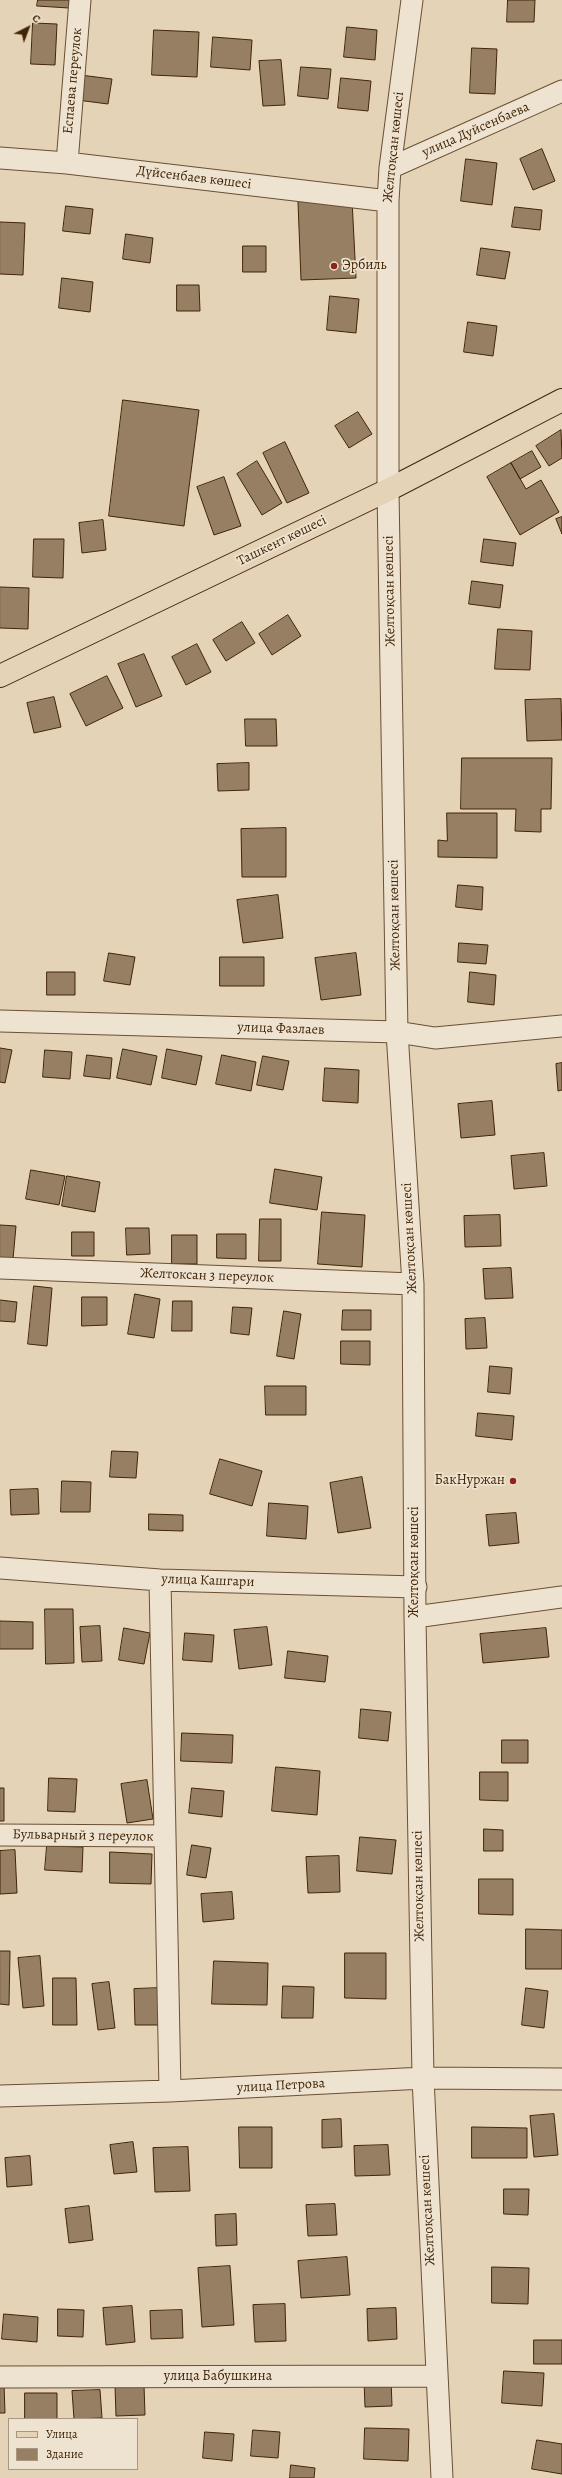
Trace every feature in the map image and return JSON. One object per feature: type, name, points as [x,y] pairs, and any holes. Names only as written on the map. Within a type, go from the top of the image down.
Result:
[{"type":"main road","name":"Ташкент көшесі","points":[[0,676],[388,490],[561,404]]},
{"type":"street","name":"Еспаева переулок","points":[[67,163],[80,0]]},
{"type":"street","name":"Желтоқсан көшесі","points":[[412,0],[390,168],[388,201],[388,490],[397,1032],[413,1284],[415,1617],[423,2078],[442,2478]]},
{"type":"street","name":"улица Дуйсенбаева","points":[[390,168],[562,92]]},
{"type":"street","name":"Дүйсенбаев көшесі","points":[[0,158],[67,163],[388,201]]},
{"type":"street","name":"улица Фазлаев","points":[[0,1021],[397,1032],[435,1038],[562,1026]]},
{"type":"street","name":"Желтоксан 3 переулок","points":[[0,1268],[413,1284]]},
{"type":"street","name":"улица Кашгари","points":[[0,1568],[160,1580],[416,1587]]},
{"type":"street","points":[[160,1580],[170,2091]]},
{"type":"street","points":[[415,1617],[562,1597]]},
{"type":"street","name":"Бульварный 3 переулок","points":[[0,1835],[165,1836]]},
{"type":"street","name":"улица Петрова","points":[[0,2096],[170,2091],[423,2078],[562,2079]]},
{"type":"street","name":"улица Бабушкина","points":[[0,2377],[436,2376]]},
{"type":"building","points":[[38,0],[69,0],[69,8],[37,6]]},
{"type":"building","points":[[508,0],[535,0],[534,22],[507,22]]},
{"type":"building","points":[[33,23],[57,24],[55,65],[31,64]]},
{"type":"building","points":[[347,27],[377,30],[375,60],[344,57]]},
{"type":"building","points":[[154,30],[199,32],[197,77],[152,75]]},
{"type":"building","points":[[213,37],[252,40],[250,70],[211,67]]},
{"type":"building","points":[[472,48],[497,49],[495,94],[470,93]]},
{"type":"building","points":[[281,60],[285,105],[263,106],[259,61]]},
{"type":"building","points":[[301,67],[331,69],[328,99],[298,96]]},
{"type":"building","points":[[80,75],[112,79],[108,104],[77,100]]},
{"type":"building","points":[[341,78],[371,81],[368,111],[338,108]]},
{"type":"building","points":[[542,149],[555,181],[533,190],[520,159]]},
{"type":"building","points":[[466,159],[497,163],[492,205],[461,201]]},
{"type":"building","points":[[352,200],[356,278],[301,280],[298,202]]},
{"type":"building","points":[[66,206],[93,209],[90,234],[63,231]]},
{"type":"building","points":[[515,207],[542,210],[540,230],[512,227]]},
{"type":"building","points":[[0,222],[25,223],[23,275],[0,274]]},
{"type":"building","points":[[126,234],[153,238],[150,263],[123,259]]},
{"type":"building","points":[[243,246],[266,246],[266,272],[243,272]]},
{"type":"building","points":[[481,248],[510,252],[505,279],[477,275]]},
{"type":"building","points":[[62,278],[93,282],[90,312],[59,308]]},
{"type":"building","points":[[177,285],[199,285],[200,311],[177,311]]},
{"type":"building","points":[[330,296],[359,299],[356,333],[327,330]]},
{"type":"building","points":[[468,322],[497,326],[493,356],[464,352]]},
{"type":"building","points":[[123,400],[199,410],[184,526],[109,516]]},
{"type":"building","points":[[358,412],[372,434],[349,448],[335,426]]},
{"type":"building","points":[[561,430],[562,458],[549,466],[536,446]]},
{"type":"building","points":[[285,442],[309,493],[287,503],[263,453]]},
{"type":"building","points":[[532,451],[541,467],[520,479],[511,463]]},
{"type":"building","points":[[257,461],[282,503],[262,515],[237,474]]},
{"type":"building","points":[[511,463],[526,489],[541,480],[559,512],[520,535],[487,477]]},
{"type":"building","points":[[224,477],[241,526],[214,535],[197,487]]},
{"type":"building","points":[[562,517],[562,534],[556,519]]},
{"type":"building","points":[[103,520],[106,550],[82,553],[79,523]]},
{"type":"building","points":[[34,539],[64,539],[63,578],[33,577]]},
{"type":"building","points":[[484,539],[516,543],[513,566],[481,562]]},
{"type":"building","points":[[472,581],[503,585],[500,608],[469,604]]},
{"type":"building","points":[[0,587],[29,588],[28,629],[0,628]]},
{"type":"building","points":[[288,615],[301,636],[272,655],[259,634]]},
{"type":"building","points":[[242,622],[255,643],[226,661],[213,640]]},
{"type":"building","points":[[498,629],[532,631],[530,670],[495,669]]},
{"type":"building","points":[[197,644],[211,672],[186,685],[172,657]]},
{"type":"building","points":[[144,654],[162,696],[136,707],[118,664]]},
{"type":"building","points":[[107,676],[123,708],[86,726],[70,694]]},
{"type":"building","points":[[54,697],[61,727],[34,733],[27,703]]},
{"type":"building","points":[[561,699],[562,740],[527,741],[525,700]]},
{"type":"building","points":[[245,719],[276,719],[277,746],[246,746]]},
{"type":"building","points":[[462,758],[552,758],[551,809],[541,809],[541,832],[515,831],[516,809],[461,809]]},
{"type":"building","points":[[249,763],[249,790],[218,791],[217,764]]},
{"type":"building","points":[[447,813],[497,813],[497,858],[438,857],[438,840],[447,841]]},
{"type":"building","points":[[286,828],[286,877],[242,877],[241,829]]},
{"type":"building","points":[[458,885],[483,887],[482,910],[456,907]]},
{"type":"building","points":[[278,895],[283,938],[243,943],[237,900]]},
{"type":"building","points":[[459,943],[488,945],[486,964],[458,962]]},
{"type":"building","points":[[109,953],[135,957],[130,985],[104,981]]},
{"type":"building","points":[[356,953],[361,995],[321,1000],[315,958]]},
{"type":"building","points":[[220,957],[264,957],[264,986],[220,986]]},
{"type":"building","points":[[47,972],[75,972],[75,995],[47,995]]},
{"type":"building","points":[[470,972],[496,975],[494,1005],[468,1002]]},
{"type":"building","points":[[0,1048],[12,1050],[5,1083],[0,1082]]},
{"type":"building","points":[[123,1049],[157,1056],[151,1085],[117,1078]]},
{"type":"building","points":[[167,1049],[202,1056],[196,1085],[162,1078]]},
{"type":"building","points":[[45,1050],[72,1052],[70,1079],[43,1077]]},
{"type":"building","points":[[87,1055],[112,1058],[110,1079],[84,1076]]},
{"type":"building","points":[[222,1055],[256,1062],[251,1091],[216,1084]]},
{"type":"building","points":[[263,1056],[289,1061],[283,1090],[257,1085]]},
{"type":"building","points":[[562,1063],[562,1090],[558,1091],[556,1064]]},
{"type":"building","points":[[325,1068],[359,1070],[358,1103],[323,1101]]},
{"type":"building","points":[[492,1101],[495,1135],[461,1138],[458,1104]]},
{"type":"building","points":[[544,1153],[547,1186],[514,1189],[511,1156]]},
{"type":"building","points":[[275,1169],[322,1177],[317,1210],[270,1203]]},
{"type":"building","points":[[31,1170],[65,1176],[59,1205],[26,1199]]},
{"type":"building","points":[[67,1176],[100,1182],[95,1212],[62,1206]]},
{"type":"building","points":[[322,1212],[365,1215],[362,1267],[318,1264]]},
{"type":"building","points":[[500,1215],[501,1246],[465,1247],[464,1216]]},
{"type":"building","points":[[260,1219],[281,1219],[281,1261],[259,1261]]},
{"type":"building","points":[[0,1225],[16,1226],[13,1259],[0,1258]]},
{"type":"building","points":[[126,1228],[149,1228],[150,1254],[127,1255]]},
{"type":"building","points":[[72,1232],[94,1232],[94,1256],[72,1256]]},
{"type":"building","points":[[217,1234],[246,1234],[246,1259],[217,1258]]},
{"type":"building","points":[[172,1235],[197,1235],[197,1264],[172,1264]]},
{"type":"building","points":[[511,1268],[513,1298],[485,1299],[483,1269]]},
{"type":"building","points":[[34,1286],[52,1288],[47,1346],[28,1344]]},
{"type":"building","points":[[135,1294],[160,1299],[154,1338],[128,1334]]},
{"type":"building","points":[[82,1297],[107,1297],[107,1325],[82,1326]]},
{"type":"building","points":[[0,1300],[17,1302],[15,1322],[0,1321]]},
{"type":"building","points":[[173,1301],[192,1301],[192,1331],[172,1331]]},
{"type":"building","points":[[233,1307],[252,1308],[249,1335],[231,1333]]},
{"type":"building","points":[[343,1310],[371,1310],[371,1330],[342,1330]]},
{"type":"building","points":[[284,1311],[301,1314],[294,1359],[277,1356]]},
{"type":"building","points":[[485,1318],[487,1348],[466,1349],[465,1319]]},
{"type":"building","points":[[341,1341],[370,1341],[370,1365],[341,1364]]},
{"type":"building","points":[[490,1366],[512,1368],[510,1394],[488,1392]]},
{"type":"building","points":[[265,1386],[306,1386],[306,1415],[266,1415]]},
{"type":"building","points":[[478,1413],[514,1416],[512,1440],[476,1436]]},
{"type":"building","points":[[112,1451],[138,1452],[136,1478],[110,1477]]},
{"type":"building","points":[[220,1459],[262,1471],[252,1506],[210,1494]]},
{"type":"building","points":[[362,1477],[371,1528],[338,1533],[330,1483]]},
{"type":"building","points":[[62,1481],[91,1482],[90,1512],[61,1512]]},
{"type":"building","points":[[38,1489],[39,1514],[11,1515],[10,1490]]},
{"type":"building","points":[[269,1503],[308,1506],[306,1539],[267,1536]]},
{"type":"building","points":[[516,1513],[519,1543],[489,1546],[486,1515]]},
{"type":"building","points":[[149,1514],[183,1515],[183,1531],[149,1530]]},
{"type":"building","points":[[45,1609],[73,1609],[74,1663],[46,1664]]},
{"type":"building","points":[[0,1621],[33,1622],[33,1649],[0,1649]]},
{"type":"building","points":[[100,1626],[102,1661],[82,1662],[80,1627]]},
{"type":"building","points":[[267,1627],[272,1665],[239,1669],[234,1630]]},
{"type":"building","points":[[124,1628],[150,1633],[144,1664],[119,1660]]},
{"type":"building","points":[[546,1628],[549,1657],[483,1663],[480,1634]]},
{"type":"building","points":[[185,1633],[214,1635],[212,1662],[183,1660]]},
{"type":"building","points":[[288,1651],[328,1656],[325,1682],[285,1678]]},
{"type":"building","points":[[361,1709],[391,1712],[388,1741],[359,1738]]},
{"type":"building","points":[[182,1733],[233,1735],[232,1763],[181,1761]]},
{"type":"building","points":[[502,1740],[528,1740],[528,1763],[502,1763]]},
{"type":"building","points":[[276,1767],[320,1771],[317,1815],[272,1811]]},
{"type":"building","points":[[480,1772],[508,1772],[508,1801],[480,1800]]},
{"type":"building","points":[[49,1778],[77,1779],[75,1812],[48,1811]]},
{"type":"building","points":[[147,1780],[153,1819],[127,1823],[121,1784]]},
{"type":"building","points":[[0,1788],[4,1788],[4,1821],[0,1821]]},
{"type":"building","points":[[192,1788],[224,1791],[222,1817],[189,1813]]},
{"type":"building","points":[[484,1829],[503,1830],[503,1851],[484,1851]]},
{"type":"building","points":[[360,1837],[396,1840],[392,1874],[357,1871]]},
{"type":"building","points":[[192,1845],[211,1848],[206,1878],[187,1875]]},
{"type":"building","points":[[47,1846],[83,1847],[82,1872],[45,1870]]},
{"type":"building","points":[[15,1850],[17,1893],[0,1894],[0,1851]]},
{"type":"building","points":[[110,1852],[152,1854],[151,1884],[110,1883]]},
{"type":"building","points":[[339,1856],[340,1892],[308,1893],[306,1857]]},
{"type":"building","points":[[479,1879],[513,1879],[513,1915],[479,1914]]},
{"type":"building","points":[[232,1892],[234,1919],[203,1922],[201,1894]]},
{"type":"building","points":[[526,1929],[562,1930],[562,1969],[526,1969]]},
{"type":"building","points":[[0,1951],[10,1951],[9,2005],[0,2004]]},
{"type":"building","points":[[345,1953],[386,1953],[386,1999],[345,1998]]},
{"type":"building","points":[[40,1956],[44,2006],[23,2008],[18,1958]]},
{"type":"building","points":[[214,1961],[268,1963],[267,2005],[212,2004]]},
{"type":"building","points":[[53,1978],[76,1978],[77,2025],[53,2025]]},
{"type":"building","points":[[109,1982],[115,2028],[98,2030],[92,1984]]},
{"type":"building","points":[[283,1986],[314,1987],[313,2018],[282,2018]]},
{"type":"building","points":[[160,1988],[161,2025],[135,2025],[134,1989]]},
{"type":"building","points":[[526,1988],[548,1991],[544,2028],[522,2025]]},
{"type":"building","points":[[554,2114],[558,2155],[534,2157],[530,2116]]},
{"type":"building","points":[[341,2119],[342,2147],[322,2148],[322,2120]]},
{"type":"building","points":[[239,2127],[272,2127],[272,2168],[240,2168]]},
{"type":"building","points":[[472,2127],[527,2128],[527,2158],[472,2158]]},
{"type":"building","points":[[133,2142],[137,2172],[114,2174],[110,2145]]},
{"type":"building","points":[[388,2145],[390,2175],[355,2176],[354,2146]]},
{"type":"building","points":[[188,2147],[190,2191],[155,2192],[153,2148]]},
{"type":"building","points":[[30,2156],[32,2185],[7,2187],[5,2158]]},
{"type":"building","points":[[504,2189],[529,2189],[528,2215],[504,2214]]},
{"type":"building","points":[[335,2204],[337,2235],[308,2236],[306,2205]]},
{"type":"building","points":[[89,2206],[93,2240],[69,2243],[65,2209]]},
{"type":"building","points":[[236,2214],[237,2245],[216,2246],[215,2215]]},
{"type":"building","points":[[347,2257],[350,2295],[301,2298],[298,2261]]},
{"type":"building","points":[[230,2266],[234,2325],[202,2327],[198,2268]]},
{"type":"building","points":[[492,2267],[529,2268],[528,2304],[492,2303]]},
{"type":"building","points":[[285,2304],[286,2341],[255,2342],[253,2305]]},
{"type":"building","points":[[132,2306],[135,2342],[106,2345],[103,2308]]},
{"type":"building","points":[[396,2308],[397,2339],[368,2341],[367,2309]]},
{"type":"building","points":[[58,2309],[84,2310],[83,2337],[58,2336]]},
{"type":"building","points":[[182,2310],[183,2338],[151,2339],[150,2311]]},
{"type":"building","points":[[4,2314],[38,2317],[37,2342],[2,2339]]},
{"type":"building","points":[[534,2340],[562,2340],[562,2364],[534,2364]]},
{"type":"building","points":[[504,2371],[544,2373],[542,2406],[502,2403]]},
{"type":"building","points":[[391,2379],[392,2406],[365,2407],[364,2380]]},
{"type":"building","points":[[0,2384],[4,2384],[5,2413],[0,2413]]},
{"type":"building","points":[[144,2385],[145,2415],[116,2416],[115,2386]]},
{"type":"building","points":[[100,2390],[102,2418],[74,2418],[72,2391]]},
{"type":"building","points":[[25,2393],[57,2393],[57,2418],[25,2418]]},
{"type":"building","points":[[365,2428],[409,2429],[408,2461],[364,2459]]},
{"type":"building","points":[[253,2430],[280,2432],[278,2458],[251,2456]]},
{"type":"building","points":[[205,2432],[234,2434],[232,2461],[203,2458]]},
{"type":"building","points":[[537,2440],[562,2444],[562,2474],[532,2469]]},
{"type":"building","points":[[291,2465],[315,2468],[314,2478],[290,2478]]},
{"type":"place","name":"Эрбиль","points":[[334,266]]},
{"type":"place","name":"БакНуржан","points":[[513,1481]]}]
